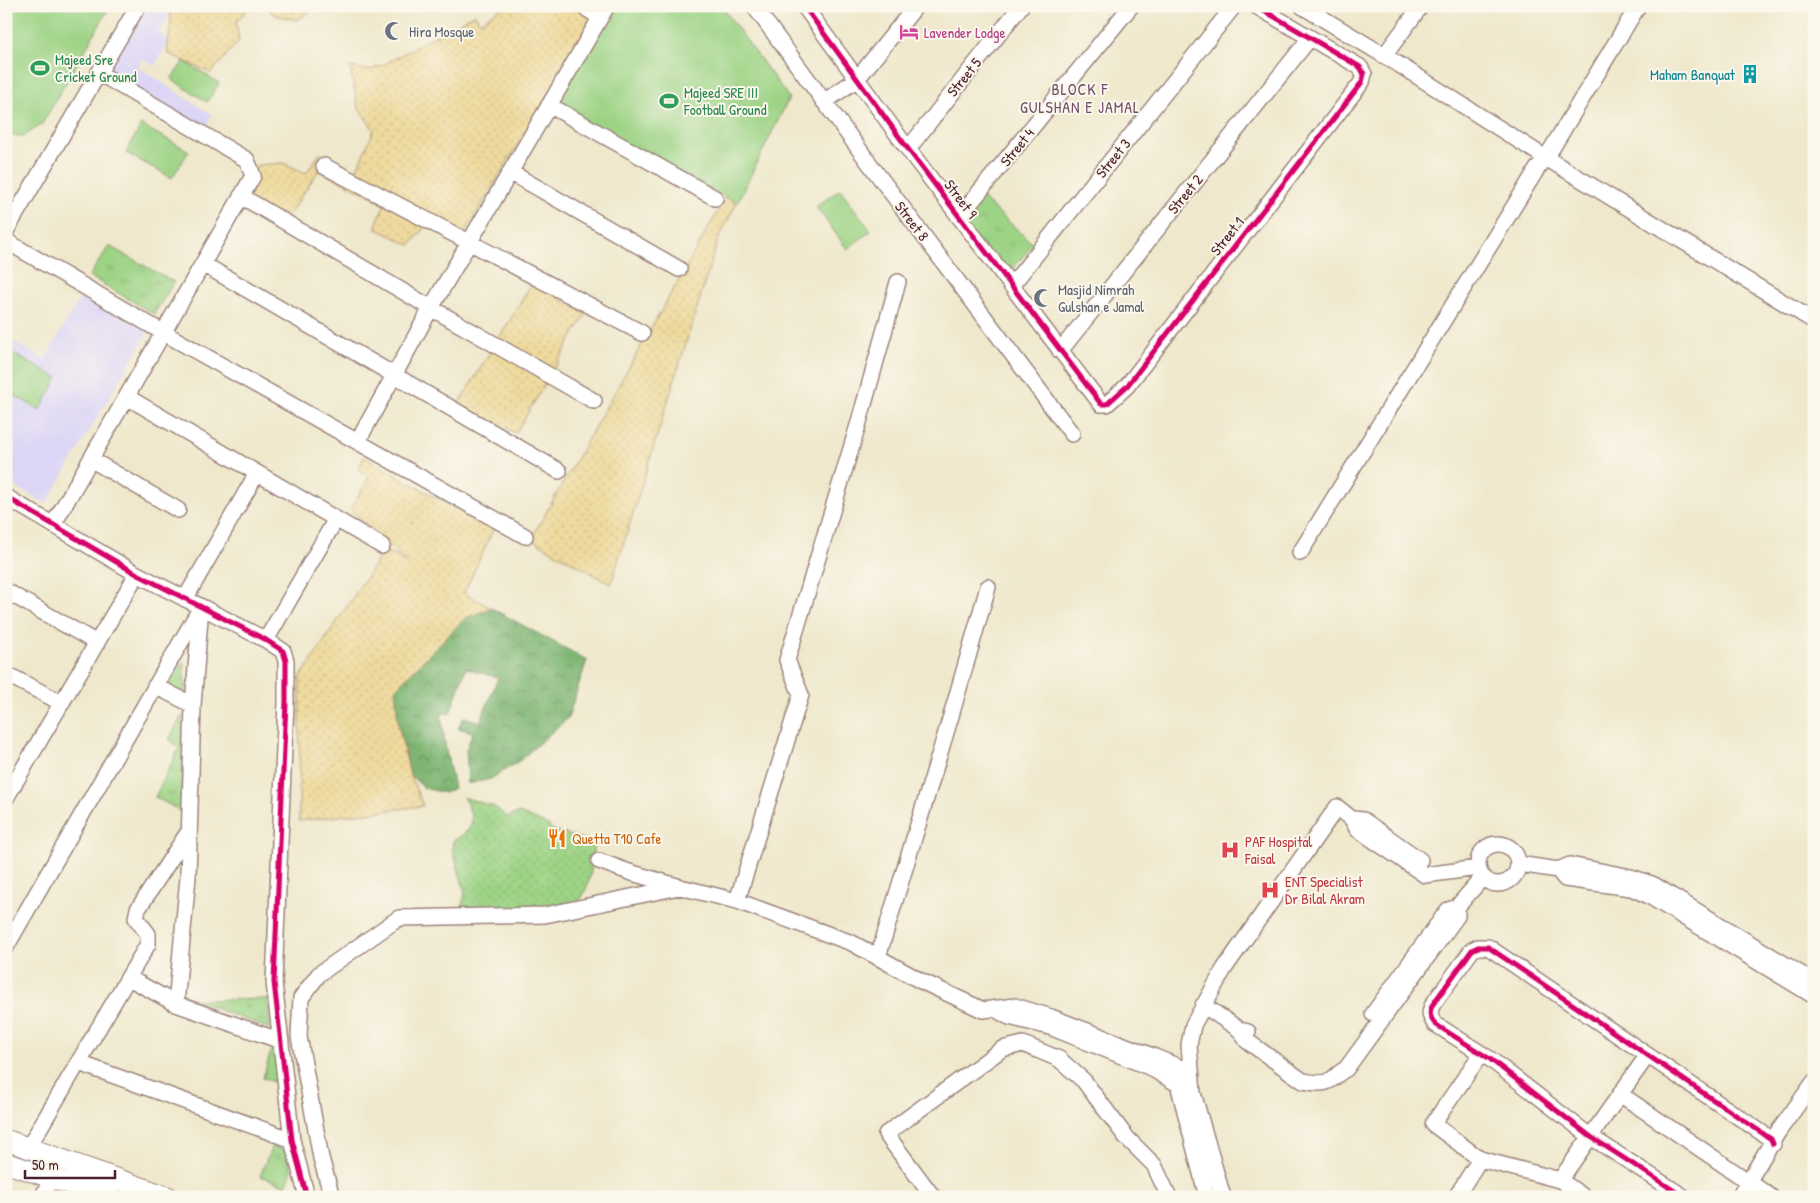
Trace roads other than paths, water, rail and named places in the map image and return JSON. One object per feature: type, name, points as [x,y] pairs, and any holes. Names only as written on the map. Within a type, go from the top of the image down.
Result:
[{"type":"street","points":[[6,231],[138,6]]},
{"type":"street","points":[[358,441],[431,308],[603,12],[582,6]]},
{"type":"street","name":"Street 8","points":[[754,6],[1072,434]]},
{"type":"street","points":[[824,102],[857,78],[916,6]]},
{"type":"street","name":"Street 5","points":[[908,149],[1021,6]]},
{"type":"street","name":"Street 4","points":[[959,217],[1131,6]]},
{"type":"street","name":"Street 3","points":[[1011,286],[1234,6]]},
{"type":"street","points":[[1256,6],[1310,38]]},
{"type":"street","points":[[1302,6],[1546,158],[1814,321]]},
{"type":"street","points":[[1384,56],[1421,6]]},
{"type":"street","points":[[1300,553],[1537,169],[1546,158],[1638,6]]},
{"type":"street","name":"Street 9","points":[[804,7],[908,149],[1101,404]]},
{"type":"street","name":"Street 1","points":[[1101,404],[1107,404],[1127,386],[1362,82],[1364,74],[1360,67],[1310,38]]},
{"type":"street","name":"Street 2","points":[[1060,351],[1310,38]]},
{"type":"street","points":[[53,525],[92,460],[253,176],[247,160],[99,73]]},
{"type":"street","points":[[549,105],[715,198]]},
{"type":"street","points":[[324,166],[642,333]]},
{"type":"street","points":[[510,172],[679,269]]},
{"type":"street","points":[[241,196],[594,401]]},
{"type":"street","points":[[6,241],[164,333],[525,536]]},
{"type":"street","points":[[203,264],[559,470]]},
{"type":"street","points":[[737,901],[801,695],[787,660],[898,282]]},
{"type":"street","points":[[127,397],[382,546]]},
{"type":"street","points":[[92,460],[178,510]]},
{"type":"street","points":[[185,599],[257,473]]},
{"type":"street","points":[[6,497],[137,574],[266,640],[283,651],[286,661],[274,982],[292,1140],[307,1197]]},
{"type":"street","points":[[266,640],[336,519]]},
{"type":"street","points":[[6,798],[137,574]]},
{"type":"street","points":[[878,957],[988,587]]},
{"type":"street","points":[[6,591],[97,643]]},
{"type":"street","points":[[6,947],[201,607]]},
{"type":"street","points":[[176,1004],[188,877],[193,705],[201,607]]},
{"type":"street","points":[[6,674],[62,703]]},
{"type":"street","points":[[155,686],[193,705]]},
{"type":"street","points":[[1223,1197],[1194,1093],[1189,1045],[1193,1025],[1224,969],[1337,807],[1352,819],[1363,820],[1435,873],[1481,872]]},
{"type":"street","points":[[28,1148],[148,944],[148,934],[136,918],[138,909],[190,830]]},
{"type":"street","points":[[1501,844],[1510,847],[1516,855],[1518,864],[1516,874],[1509,880],[1500,884],[1490,882],[1481,872],[1479,858],[1483,850],[1492,845],[1501,844]]},
{"type":"street","points":[[599,861],[628,872],[737,901],[852,943],[921,981],[983,1010],[1015,1006],[1042,1014],[1191,1072]]},
{"type":"street","points":[[1518,864],[1558,870],[1570,865],[1631,877],[1652,884],[1814,982]]},
{"type":"street","points":[[1558,870],[1564,879],[1631,888],[1649,896],[1814,996]]},
{"type":"street","points":[[1203,1005],[1240,1030],[1252,1033],[1309,1073],[1314,1082],[1330,1081],[1339,1072],[1340,1059],[1448,910],[1456,907],[1481,872]]},
{"type":"street","points":[[332,1197],[321,1158],[299,1036],[301,998],[320,974],[399,918],[545,915],[680,887]]},
{"type":"street","points":[[1684,1197],[1591,1137],[1481,1054],[1435,1024],[1430,1017],[1433,1004],[1472,950],[1482,946],[1488,947],[1771,1139],[1773,1144]]},
{"type":"street","points":[[128,978],[176,1004],[281,1041]]},
{"type":"street","points":[[995,1009],[1009,1017],[1050,1027],[1149,1067],[1194,1093]]},
{"type":"street","points":[[933,1197],[886,1134],[1002,1050],[1023,1044],[1059,1059],[1084,1081],[1126,1137],[1154,1165],[1169,1197]]},
{"type":"street","points":[[1481,1054],[1433,1124],[1480,1159],[1560,1180],[1584,1197]]},
{"type":"street","points":[[1560,1180],[1647,1056]]},
{"type":"street","points":[[79,1062],[292,1140]]},
{"type":"street","points":[[1174,1064],[1177,1084],[1207,1197]]},
{"type":"street","points":[[1739,1197],[1773,1144],[1778,1132],[1814,1082]]},
{"type":"street","points":[[1620,1094],[1771,1197]]},
{"type":"street","points":[[6,1140],[168,1197]]},
{"type":"street","points":[[1456,1197],[1480,1159]]},
{"type":"street","points":[[6,1163],[111,1197]]},
{"type":"street","points":[[42,1197],[53,1178]]},
{"type":"place","name":"Hira Mosque","points":[[394,31]]},
{"type":"place","name":"Lavender Lodge","points":[[909,32]]},
{"type":"place","name":"Majeed Sre Cricket Ground","points":[[40,68]]},
{"type":"place","name":"Maham Banquat","points":[[1750,74]]},
{"type":"place","name":"Majeed SRE III Football Ground","points":[[669,101]]},
{"type":"place","name":"Masjid Nimrah Gulshan e Jamal","points":[[1043,298]]},
{"type":"place","name":"Quetta T10 Cafe","points":[[557,838]]},
{"type":"place","name":"PAF Hospital Faisal","points":[[1230,850]]},
{"type":"place","name":"ENT Specialist Dr Bilal Akram","points":[[1270,890]]},
{"type":"district","name":"BLOCK F GULSHAN E JAMAL","points":[[1080,98]]}]
